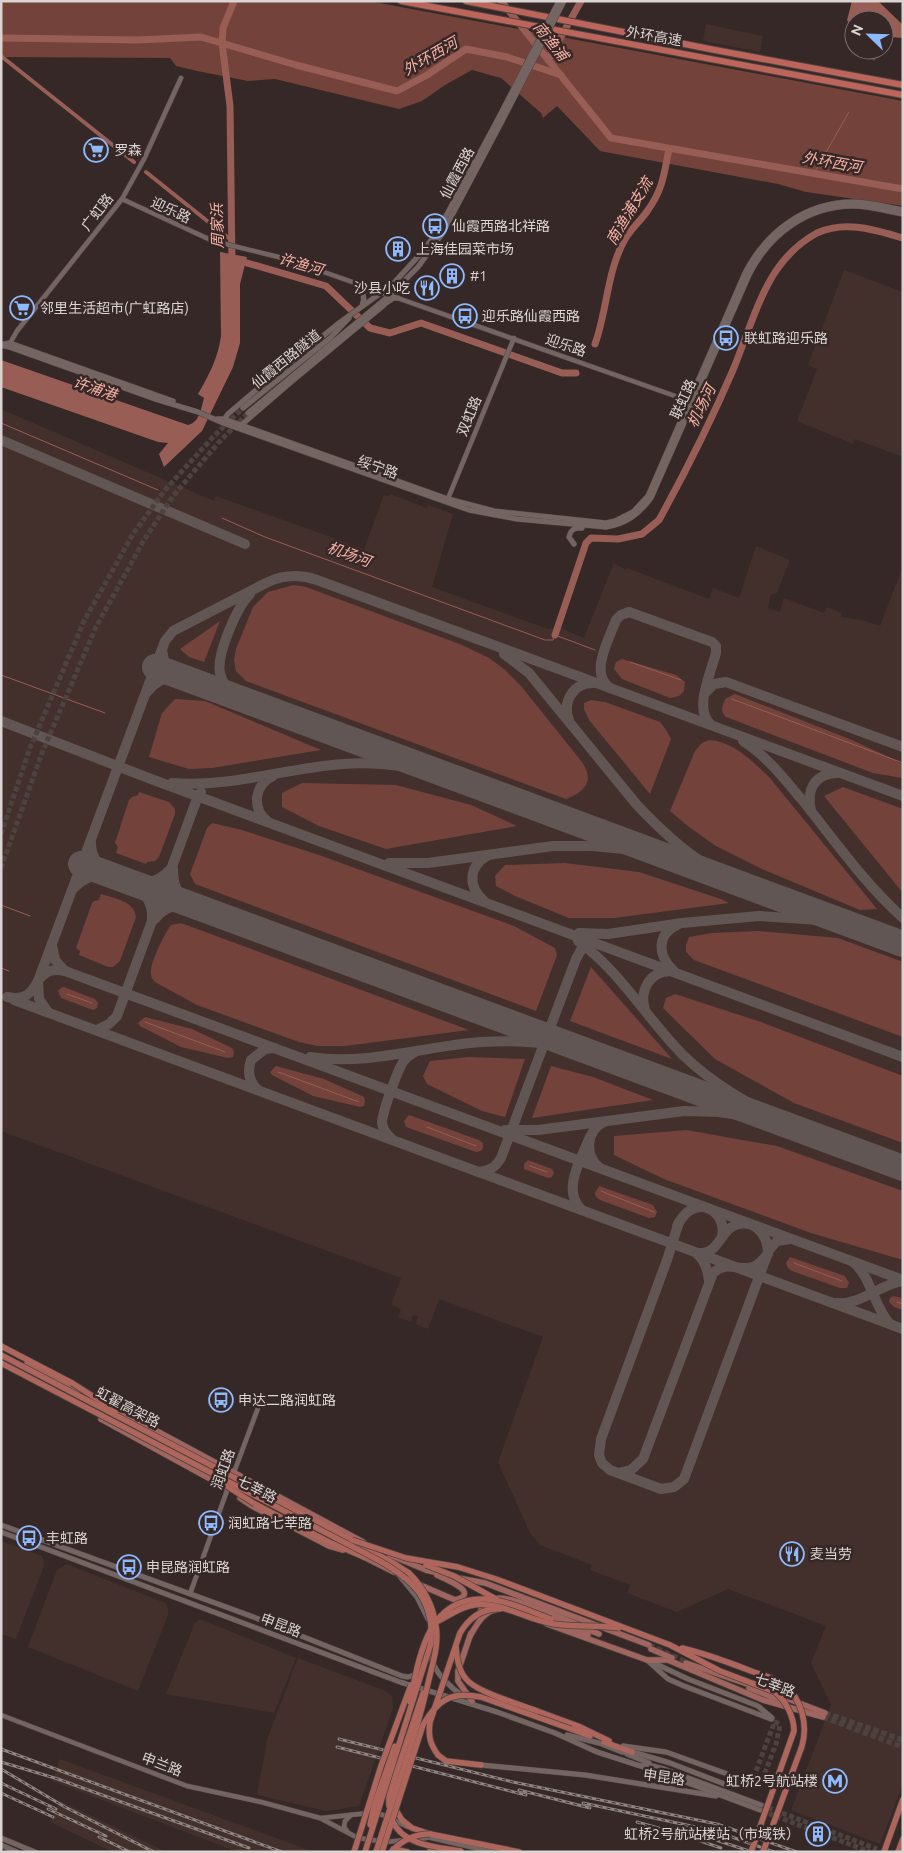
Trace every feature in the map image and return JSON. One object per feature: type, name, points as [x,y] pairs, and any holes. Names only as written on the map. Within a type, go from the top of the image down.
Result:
[{"type":"highway","name":"外环高速","points":[[401,1],[903,95]]},
{"type":"highway","name":"外环高速","points":[[466,1],[903,85]]},
{"type":"highway","points":[[1,1348],[88,1392],[134,1424]]},
{"type":"highway","name":"虹翟高架路","points":[[1,1355],[352,1540]]},
{"type":"highway","name":"虹翟高架路","points":[[1,1365],[195,1466]]},
{"type":"highway","points":[[195,1466],[255,1504],[329,1542],[364,1557]]},
{"type":"highway","points":[[195,1466],[402,1574],[415,1588],[424,1602],[430,1619],[431,1643],[365,1852]]},
{"type":"highway","points":[[352,1540],[438,1569],[502,1602]]},
{"type":"highway","points":[[352,1540],[409,1573],[420,1584],[434,1612],[437,1628],[437,1643],[423,1708],[376,1852],[392,1849],[407,1852]]},
{"type":"highway","points":[[406,1558],[478,1573],[670,1646],[720,1671],[775,1692],[791,1715],[794,1731],[751,1852]]},
{"type":"highway","points":[[354,1852],[381,1766],[429,1631],[441,1615],[469,1600],[487,1599],[502,1602],[551,1619]]},
{"type":"highway","points":[[438,1621],[454,1611],[469,1606],[486,1604],[553,1624],[604,1626],[629,1630]]},
{"type":"highway","points":[[481,1765],[452,1762],[438,1755],[431,1746],[428,1734],[430,1722],[456,1642],[466,1624],[474,1616],[486,1611],[497,1609],[512,1611]]},
{"type":"highway","points":[[456,1642],[457,1659],[461,1671],[469,1682],[480,1689],[578,1726],[609,1741]]},
{"type":"highway","points":[[670,1646],[711,1655],[776,1680],[788,1689],[801,1710],[805,1725],[804,1740],[763,1852]]},
{"type":"highway","points":[[432,1666],[389,1797],[389,1812],[394,1824],[403,1835],[443,1852]]},
{"type":"highway","points":[[365,1852],[374,1806],[410,1702],[416,1672]]},
{"type":"highway","points":[[382,1852],[423,1725],[432,1710],[452,1696],[467,1694],[481,1697],[571,1728],[632,1752]]},
{"type":"highway","points":[[595,1738],[609,1741]]},
{"type":"highway","points":[[392,1768],[389,1787],[394,1809],[402,1820],[412,1828],[428,1836]]},
{"type":"highway","points":[[885,1852],[903,1799]]},
{"type":"highway","points":[[391,1852],[405,1840],[415,1836],[428,1836],[519,1852]]},
{"type":"highway","points":[[898,1852],[903,1840]]},
{"type":"highway","points":[[418,1843],[463,1852]]},
{"type":"main road","name":"仙霞西路","points":[[368,315],[418,267],[439,240],[559,1]]},
{"type":"main road","name":"仙霞西路","points":[[344,329],[361,308],[403,274],[434,237],[564,1]]},
{"type":"main road","points":[[812,212],[831,204],[854,202],[903,210]]},
{"type":"main road","points":[[812,212],[853,206],[903,214]]},
{"type":"main road","name":"联虹路","points":[[535,519],[606,523],[615,521],[641,506],[654,484],[758,259],[768,244],[793,223],[812,212]]},
{"type":"main road","points":[[358,284],[364,293],[364,301],[361,308]]},
{"type":"main road","name":"仙霞西路","points":[[368,315],[384,305],[390,295]]},
{"type":"main road","points":[[384,305],[390,300],[398,298]]},
{"type":"main road","points":[[310,347],[368,315]]},
{"type":"main road","points":[[240,427],[291,382],[344,329]]},
{"type":"main road","name":"仙霞西路隧道","points":[[243,408],[337,331],[344,329]]},
{"type":"main road","name":"仙霞西路隧道","points":[[248,413],[344,329]]},
{"type":"main road","points":[[223,421],[248,396],[310,347],[337,331]]},
{"type":"main road","name":"绥宁路","points":[[1,345],[10,345],[155,399],[198,412],[493,516],[535,519]]},
{"type":"main road","name":"联虹路","points":[[535,519],[596,527],[616,525],[635,516],[644,508],[658,485],[692,402]]},
{"type":"main road","points":[[574,544],[569,536],[573,529],[596,527]]},
{"type":"main road","name":"七莘路","points":[[1,1348],[382,1552],[460,1586],[463,1591],[462,1596],[455,1600],[364,1557],[330,1546],[252,1506],[228,1488],[1,1365]]},
{"type":"main road","name":"申昆路","points":[[1,1525],[190,1594],[402,1676],[414,1677],[421,1671],[427,1660],[431,1645]]},
{"type":"main road","name":"申昆路","points":[[1,1532],[400,1682],[555,1732],[599,1743],[622,1752],[632,1752],[670,1763],[727,1785],[747,1783],[666,1752],[626,1747],[609,1741]]},
{"type":"main road","name":"七莘路","points":[[426,1570],[485,1583],[824,1715]]},
{"type":"main road","points":[[398,1574],[417,1597],[427,1615],[432,1632],[432,1659],[438,1671],[449,1684],[472,1701],[497,1712]]},
{"type":"main road","points":[[188,1602],[190,1594]]},
{"type":"main road","points":[[472,1701],[458,1680],[458,1671],[478,1616],[486,1604],[494,1599],[504,1598],[599,1634],[579,1630]]},
{"type":"main road","points":[[470,1636],[478,1622],[491,1611],[511,1612],[647,1660],[688,1679],[758,1706],[772,1718],[668,1679],[647,1660]]},
{"type":"main road","points":[[551,1619],[579,1630],[603,1643]]},
{"type":"main road","points":[[647,1660],[668,1660],[763,1700],[824,1715]]},
{"type":"main road","name":"七莘路","points":[[717,1676],[824,1715]]},
{"type":"main road","name":"申昆路","points":[[555,1732],[597,1752],[753,1808]]},
{"type":"main road","points":[[622,1752],[664,1769]]},
{"type":"main road","name":"申昆路","points":[[481,1765],[585,1775],[717,1796],[753,1808],[760,1808],[664,1769],[638,1763],[629,1763]]},
{"type":"main road","points":[[1,1838],[35,1852]]},
{"type":"main road","points":[[1,1845],[17,1852]]},
{"type":"main road","points":[[877,1848],[885,1852]]},
{"type":"street","name":"广虹路","points":[[10,345],[17,331],[122,199],[144,159],[181,78]]},
{"type":"street","name":"迎乐路","points":[[122,199],[213,241],[287,259],[692,402]]},
{"type":"street","name":"双虹路","points":[[447,501],[514,338]]},
{"type":"street","points":[[105,1420],[111,1407]]},
{"type":"street","name":"润虹路","points":[[190,1594],[258,1408]]},
{"type":"street","name":"申兰路","points":[[1,1715],[187,1786],[261,1802],[320,1818],[350,1834],[375,1841],[394,1841],[428,1836]]},
{"type":"street","name":"申兰路","points":[[320,1818],[374,1813],[396,1820],[428,1836],[492,1852]]},
{"type":"street","points":[[350,1834],[344,1826],[344,1821],[352,1814]]},
{"type":"street","points":[[394,1841],[400,1832],[396,1820]]},
{"type":"shaded area","points":[[1,1],[369,1],[903,101],[903,206],[806,192],[778,184],[600,151],[557,106],[543,118],[541,113],[501,78],[472,70],[422,101],[399,109],[275,79],[248,81],[197,71],[176,66],[170,58],[1,57]]},
{"type":"shaded area","points":[[852,1],[878,1],[887,10],[850,10]]},
{"type":"shaded area","points":[[894,16],[903,25],[903,38],[894,37]]},
{"type":"shaded area","points":[[706,24],[763,36],[760,52],[703,41]]},
{"type":"shaded area","points":[[220,252],[247,257],[240,284],[240,343],[233,367],[202,431],[164,467],[159,454],[168,443],[158,442],[1,387],[1,360],[188,425],[192,423],[198,418],[201,410],[204,398],[198,394],[218,352],[221,336]]},
{"type":"shaded area","points":[[844,270],[903,292],[903,457],[855,439],[853,444],[797,421],[817,369],[808,365]]},
{"type":"shaded area","points":[[1,409],[214,501],[216,496],[364,549],[384,495],[389,496],[390,494],[427,508],[428,505],[453,514],[432,587],[548,629],[555,628],[556,626],[584,638],[614,563],[626,570],[627,568],[709,599],[713,588],[739,598],[756,546],[790,560],[777,593],[771,594],[768,608],[780,612],[784,598],[824,613],[827,607],[842,613],[841,617],[862,620],[880,626],[903,566],[903,1784],[880,1844],[791,1810],[831,1705],[811,1663],[826,1626],[728,1589],[677,1612],[627,1593],[630,1585],[590,1570],[592,1565],[540,1545],[530,1533],[498,1462],[543,1337],[439,1299],[428,1329],[416,1324],[418,1316],[413,1315],[411,1322],[398,1317],[401,1309],[391,1305],[401,1278],[1,1131]]},
{"type":"shaded area","points":[[294,585],[306,587],[462,645],[489,658],[504,669],[521,686],[582,762],[588,775],[586,785],[578,793],[566,799],[246,681],[236,671],[234,660],[236,649],[253,607],[268,592]]},
{"type":"shaded area","points":[[220,621],[204,662],[189,657],[180,649]]},
{"type":"shaded area","points":[[622,659],[676,675],[685,682],[684,691],[679,696],[670,698],[622,679],[614,669],[616,662]]},
{"type":"shaded area","points":[[735,694],[852,740],[897,761],[903,765],[903,777],[873,773],[726,717],[722,709],[725,699]]},
{"type":"shaded area","points":[[175,699],[205,701],[321,750],[212,768],[189,769],[149,757],[162,713]]},
{"type":"shaded area","points":[[591,700],[605,702],[660,722],[666,730],[671,739],[650,794],[589,720],[584,709],[584,703]]},
{"type":"shaded area","points":[[709,740],[718,741],[734,748],[769,777],[877,909],[860,910],[762,869],[716,846],[670,811],[695,751],[702,743]]},
{"type":"shaded area","points":[[302,783],[396,785],[471,805],[517,826],[386,849],[319,826],[282,807],[282,793]]},
{"type":"shaded area","points":[[843,787],[903,809],[903,893],[824,796]]},
{"type":"shaded area","points":[[139,792],[169,802],[175,809],[175,814],[159,857],[155,861],[147,862],[146,864],[116,853],[118,847],[115,843],[129,800],[138,795]]},
{"type":"shaded area","points":[[212,823],[242,830],[322,856],[514,926],[555,948],[557,955],[536,1011],[195,884],[190,874],[207,828]]},
{"type":"shaded area","points":[[565,863],[639,872],[729,903],[614,918],[569,918],[515,896],[496,886],[495,876],[505,865]]},
{"type":"shaded area","points":[[101,894],[128,904],[132,907],[136,917],[120,961],[113,967],[108,967],[79,955],[80,951],[76,948],[92,903],[99,900]]},
{"type":"shaded area","points":[[181,923],[469,1030],[345,1046],[317,1046],[299,1042],[197,1005],[155,982],[151,975],[152,963],[165,935],[171,925]]},
{"type":"shaded area","points":[[758,931],[838,938],[903,962],[903,1037],[694,960],[686,952],[689,937],[712,933]]},
{"type":"shaded area","points":[[591,967],[672,1059],[570,1021]]},
{"type":"shaded area","points":[[64,987],[95,999],[98,1003],[97,1008],[93,1010],[61,998],[58,991]]},
{"type":"shaded area","points":[[675,994],[761,1022],[903,1076],[903,1143],[794,1103],[715,1059],[663,1008],[666,998]]},
{"type":"shaded area","points":[[145,1017],[192,1029],[232,1048],[234,1052],[233,1057],[228,1058],[181,1047],[140,1026],[138,1023]]},
{"type":"shaded area","points":[[469,1057],[525,1059],[505,1117],[482,1111],[427,1084],[423,1076],[430,1061]]},
{"type":"shaded area","points":[[276,1066],[324,1079],[364,1097],[364,1106],[360,1107],[313,1096],[272,1075],[270,1072]]},
{"type":"shaded area","points":[[551,1066],[593,1077],[653,1100],[532,1118]]},
{"type":"shaded area","points":[[409,1115],[479,1140],[483,1143],[483,1148],[481,1151],[476,1152],[406,1127],[404,1121]]},
{"type":"shaded area","points":[[686,1130],[777,1146],[903,1191],[903,1260],[811,1233],[664,1179],[614,1155],[614,1136]]},
{"type":"shaded area","points":[[528,1160],[552,1169],[554,1173],[552,1177],[548,1178],[524,1169],[524,1164]]},
{"type":"shaded area","points":[[599,1186],[653,1205],[657,1212],[655,1217],[649,1218],[600,1200],[596,1197],[595,1193]]},
{"type":"shaded area","points":[[790,1257],[845,1276],[849,1283],[847,1288],[840,1288],[792,1271],[786,1263]]},
{"type":"shaded area","points":[[893,1296],[903,1298],[903,1310],[894,1307],[889,1302]]},
{"type":"shaded area","points":[[1,1541],[42,1556],[44,1561],[44,1566],[16,1639],[1,1634]]},
{"type":"shaded area","points":[[67,1564],[165,1603],[168,1615],[138,1691],[28,1647],[57,1570]]},
{"type":"shaded area","points":[[200,1619],[296,1658],[274,1713],[166,1694],[195,1623]]},
{"type":"shaded area","points":[[298,1658],[386,1691],[392,1696],[393,1708],[359,1806],[326,1811],[257,1795],[267,1740]]},
{"type":"shaded area","points":[[60,1759],[314,1852],[238,1852],[52,1781]]},
{"type":"shaded area","points":[[60,1801],[167,1852],[113,1852],[50,1822]]},
{"type":"waterway","name":"周家浜","points":[[232,263],[230,106],[222,43],[223,28],[234,1]]},
{"type":"waterway","name":"外环西河","points":[[501,1],[611,138],[903,189]]},
{"type":"waterway","name":"南渔浦","points":[[548,60],[581,1]]},
{"type":"waterway","name":"外环西河","points":[[1,38],[138,40],[201,37],[296,65],[397,91],[427,75],[466,49],[507,57],[561,75]]},
{"type":"waterway","points":[[1,56],[134,162]]},
{"type":"waterway","points":[[814,173],[849,112]]},
{"type":"waterway","name":"南渔浦支流","points":[[595,344],[618,253],[626,237],[645,214],[657,195],[669,149]]},
{"type":"waterway","points":[[146,172],[231,240]]},
{"type":"waterway","name":"机场河","points":[[555,635],[586,543],[591,538],[618,539],[642,534],[659,520],[716,408],[765,291],[786,258],[811,236],[839,227],[860,228],[903,238]]},
{"type":"waterway","name":"许渔河","points":[[237,260],[326,286],[370,328],[390,333],[421,323],[562,373],[576,373]]},
{"type":"waterway","points":[[1,423],[158,490]]},
{"type":"waterway","name":"机场河","points":[[222,518],[265,537],[545,640],[553,640],[555,635],[595,650]]},
{"type":"waterway","points":[[630,662],[681,680]]},
{"type":"waterway","name":"仙霞西路隧道","points":[[1,675],[105,713]]},
{"type":"waterway","points":[[732,699],[903,763]]},
{"type":"waterway","points":[[1,905],[30,916]]},
{"type":"waterway","points":[[1,968],[9,971]]},
{"type":"waterway","points":[[67,994],[92,1003]]},
{"type":"waterway","points":[[145,1022],[225,1052]]},
{"type":"waterway","points":[[278,1072],[359,1102]]},
{"type":"waterway","points":[[427,1127],[476,1146]]},
{"type":"waterway","points":[[530,1166],[547,1172]]},
{"type":"waterway","points":[[601,1191],[654,1212]]},
{"type":"waterway","points":[[794,1263],[842,1281]]},
{"type":"waterway","points":[[897,1302],[903,1304]]},
{"type":"taxiway","points":[[1,440],[245,544]]},
{"type":"taxiway","points":[[7,997],[17,998],[26,996],[38,981],[165,641],[173,631],[268,582],[280,578],[298,576],[317,580],[903,796]]},
{"type":"taxiway","points":[[238,698],[224,684],[220,673],[221,655],[239,609],[250,594]]},
{"type":"taxiway","points":[[610,688],[604,682],[601,674],[602,656],[616,620],[621,615],[629,612],[712,642],[716,646],[716,653],[703,700],[703,710],[711,725]]},
{"type":"taxiway","points":[[162,650],[165,665],[174,674]]},
{"type":"taxiway","points":[[504,654],[529,673],[637,805],[667,835],[709,866],[758,890]]},
{"type":"taxiway","points":[[147,692],[163,680],[183,677]]},
{"type":"taxiway","points":[[706,692],[714,684],[726,682],[903,747]]},
{"type":"taxiway","points":[[569,720],[567,707],[571,695],[580,686],[593,683]]},
{"type":"taxiway","points":[[1,721],[151,779],[903,1057]]},
{"type":"taxiway","points":[[743,741],[775,769],[863,877],[903,918]]},
{"type":"taxiway","points":[[172,783],[215,783],[321,766],[358,763],[402,766],[460,780]]},
{"type":"taxiway","points":[[811,811],[810,796],[814,784],[823,776],[837,773]]},
{"type":"taxiway","points":[[267,821],[259,810],[257,797],[262,785],[273,776]]},
{"type":"taxiway","points":[[97,1030],[109,1024],[117,1016],[201,792]]},
{"type":"taxiway","points":[[91,843],[92,853],[97,862],[103,870],[112,876]]},
{"type":"taxiway","points":[[389,863],[428,863],[553,846],[592,846],[625,849],[685,863]]},
{"type":"taxiway","points":[[484,901],[475,890],[472,877],[476,866],[487,856]]},
{"type":"taxiway","points":[[130,882],[147,883],[162,877],[171,869]]},
{"type":"taxiway","points":[[173,869],[174,882],[178,892],[185,900],[196,907]]},
{"type":"taxiway","points":[[74,888],[90,877],[110,875]]},
{"type":"taxiway","points":[[131,883],[147,898],[151,907],[152,918]]},
{"type":"taxiway","points":[[155,919],[162,911],[171,907],[181,905],[192,906]]},
{"type":"taxiway","points":[[579,933],[608,934],[682,923],[759,916],[819,920],[868,931]]},
{"type":"taxiway","points":[[673,970],[664,958],[662,946],[665,934],[677,925]]},
{"type":"taxiway","points":[[578,941],[607,966],[671,1042],[695,1066],[730,1091],[780,1120]]},
{"type":"taxiway","points":[[478,1172],[491,1168],[501,1158],[576,959],[586,941]]},
{"type":"taxiway","points":[[52,945],[55,960],[65,971]]},
{"type":"taxiway","points":[[48,1012],[39,999],[38,981],[50,971],[65,971],[903,1280]]},
{"type":"taxiway","points":[[645,1010],[643,996],[647,984],[656,975],[670,971]]},
{"type":"taxiway","points":[[14,1000],[903,1329]]},
{"type":"taxiway","points":[[310,1057],[352,1059],[460,1044],[504,1041],[553,1045],[608,1059]]},
{"type":"taxiway","points":[[258,1090],[250,1076],[251,1060],[265,1049],[274,1048]]},
{"type":"taxiway","points":[[392,1139],[382,1123],[384,1111],[403,1062],[415,1052]]},
{"type":"taxiway","points":[[505,1130],[538,1130],[684,1111],[719,1112],[739,1115],[794,1128]]},
{"type":"taxiway","points":[[600,1168],[591,1157],[589,1144],[594,1131],[604,1122]]},
{"type":"taxiway","points":[[582,1210],[573,1194],[573,1184],[578,1165],[590,1137]]},
{"type":"taxiway","points":[[677,1226],[683,1216],[689,1211],[702,1207],[709,1209],[719,1217],[723,1230],[722,1237]]},
{"type":"taxiway","points":[[679,1222],[667,1260],[601,1439],[599,1455],[602,1463],[610,1470],[661,1489],[674,1487],[684,1479],[769,1250],[777,1241],[790,1239]]},
{"type":"taxiway","points":[[697,1253],[708,1252],[715,1247],[730,1228],[738,1224],[746,1224],[754,1226],[763,1234],[768,1247],[768,1254]]},
{"type":"taxiway","points":[[696,1253],[706,1266],[709,1281]]},
{"type":"taxiway","points":[[618,1473],[631,1470],[643,1459],[713,1273],[720,1268],[726,1267],[751,1267],[758,1264],[765,1257]]},
{"type":"taxiway","points":[[854,1263],[865,1276],[889,1323]]},
{"type":"taxiway","points":[[837,1303],[854,1301],[886,1286],[903,1281]]},
{"type":"runway","points":[[155,667],[903,944]]},
{"type":"runway","points":[[81,864],[903,1168]]},
{"type":"tunnel","points":[[1,834],[30,748],[84,621],[133,534],[165,490],[214,436],[243,408]]},
{"type":"tunnel","points":[[1,868],[42,753],[96,627],[144,540],[173,496],[219,442],[248,413]]},
{"type":"tunnel","points":[[649,1645],[690,1664]]},
{"type":"tunnel","points":[[825,1713],[903,1740]]},
{"type":"tunnel","points":[[823,1717],[903,1747]]},
{"type":"tunnel","points":[[748,1783],[753,1779],[773,1726],[772,1718]]},
{"type":"tunnel","points":[[747,1781],[755,1783],[763,1778],[776,1744],[780,1725],[771,1719]]},
{"type":"tunnel","points":[[761,1805],[877,1849]]},
{"type":"tunnel","points":[[762,1811],[870,1852]]},
{"type":"railway","points":[[339,1739],[513,1782],[717,1824],[797,1852]]},
{"type":"railway","points":[[337,1747],[526,1795]]},
{"type":"railway","points":[[1,1749],[282,1852]]},
{"type":"railway","points":[[1,1762],[58,1779],[249,1848]]},
{"type":"railway","points":[[1,1769],[65,1807],[154,1852]]},
{"type":"railway","points":[[1,1783],[56,1809]]},
{"type":"railway","points":[[519,1790],[590,1808]]},
{"type":"railway","points":[[1,1793],[53,1817]]},
{"type":"railway","points":[[583,1803],[715,1831],[774,1852]]},
{"type":"railway","points":[[48,1809],[106,1836]]},
{"type":"railway","points":[[637,1822],[721,1848]]},
{"type":"railway","points":[[99,1837],[130,1852]]},
{"type":"railway","points":[[713,1839],[752,1852]]},
{"type":"place","name":"罗森","points":[[96,150]]},
{"type":"place","name":"仙霞西路北祥路","points":[[435,226]]},
{"type":"place","name":"上海佳园菜市场","points":[[398,249]]},
{"type":"place","name":"#1","points":[[452,276]]},
{"type":"place","name":"沙县小吃","points":[[427,288]]},
{"type":"place","name":"邻里生活超市(广虹路店)","points":[[22,308]]},
{"type":"place","name":"迎乐路仙霞西路","points":[[465,316]]},
{"type":"place","name":"联虹路迎乐路","points":[[726,338]]},
{"type":"place","name":"申达二路润虹路","points":[[221,1400]]},
{"type":"place","name":"润虹路七莘路","points":[[211,1523]]},
{"type":"place","name":"丰虹路","points":[[29,1538]]},
{"type":"place","name":"麦当劳","points":[[792,1554]]},
{"type":"place","name":"申昆路润虹路","points":[[129,1567]]},
{"type":"place","name":"虹桥2号航站楼","points":[[835,1781]]},
{"type":"place","name":"虹桥2号航站楼站（市域铁）","points":[[818,1834]]},
{"type":"water label","name":"许浦港","points":[[95,388]]}]
